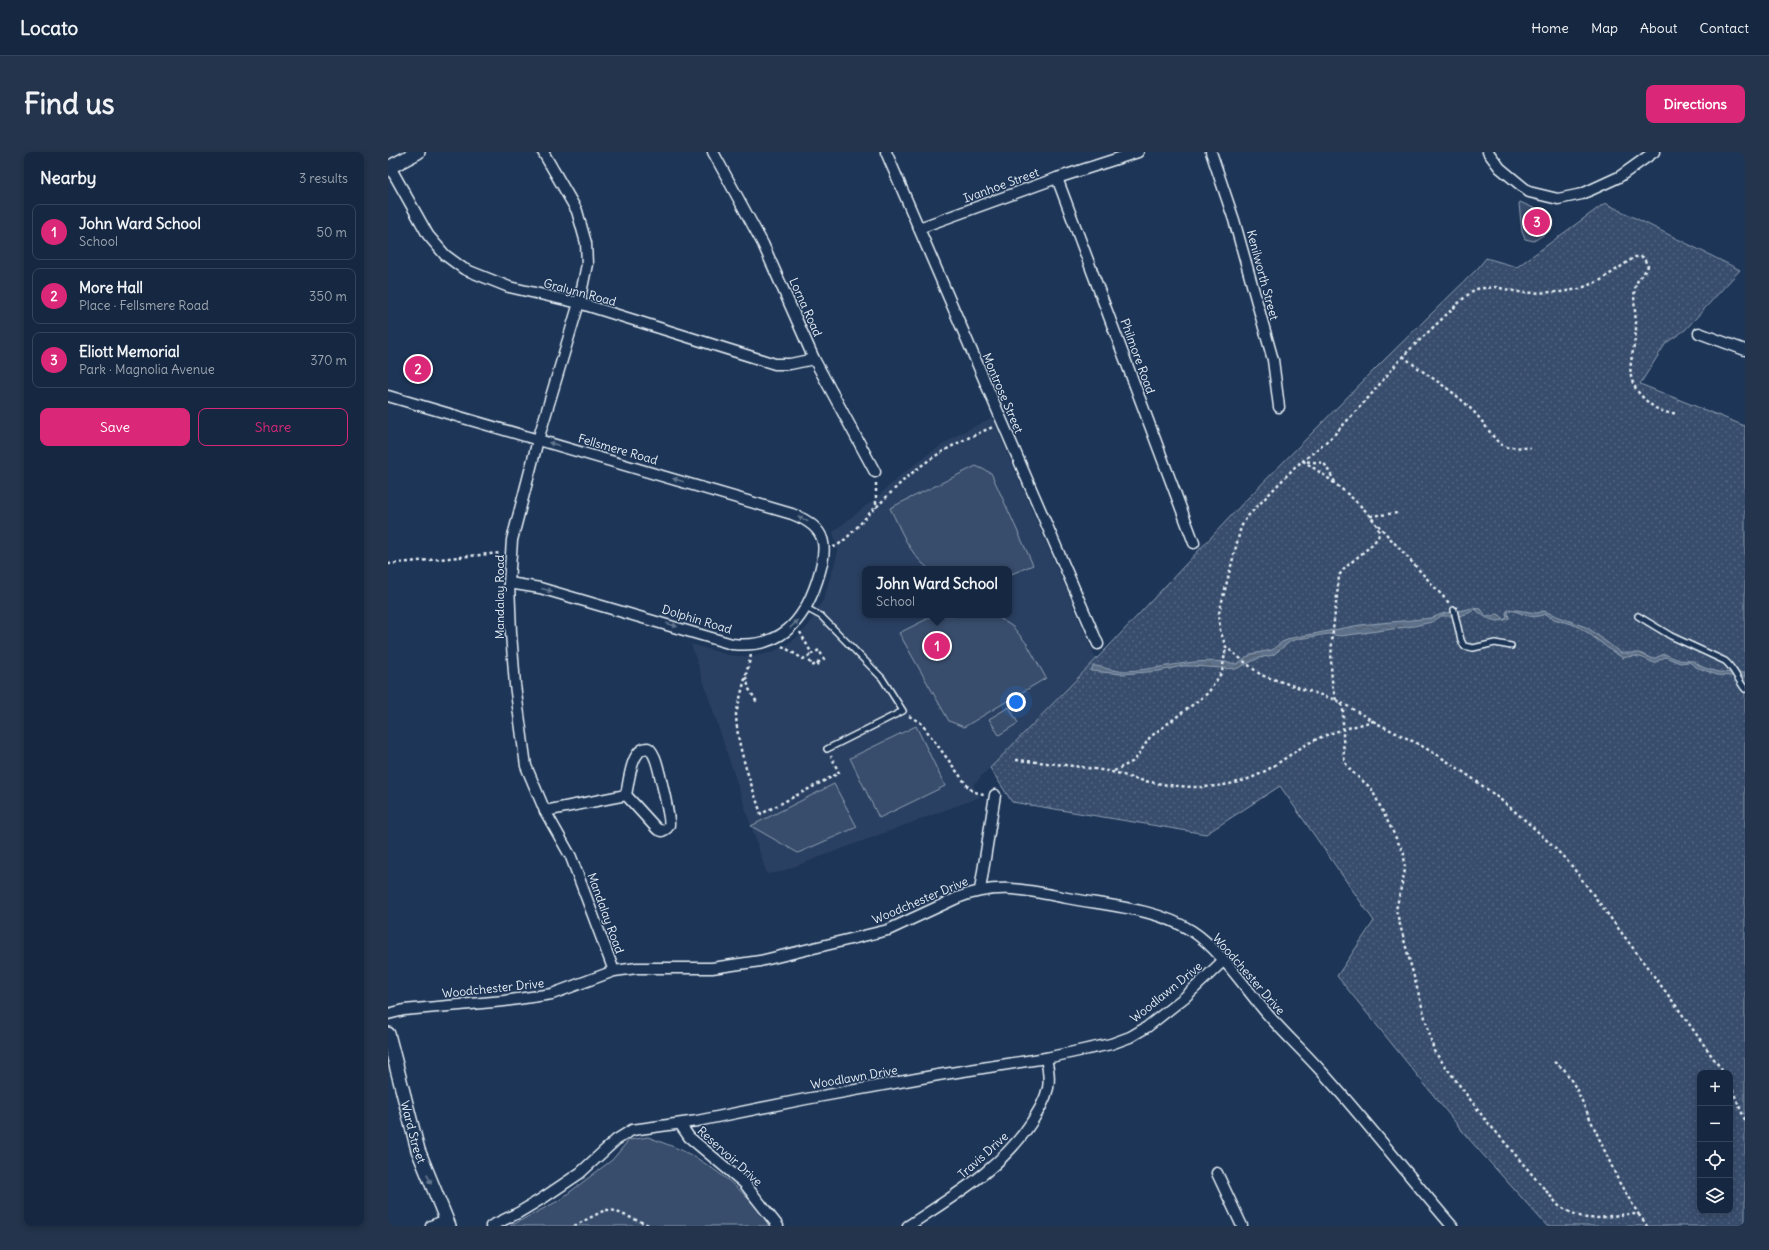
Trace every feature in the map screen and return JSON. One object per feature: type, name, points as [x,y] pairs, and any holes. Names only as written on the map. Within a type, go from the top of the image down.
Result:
[{"type":"street","points":[[389,167],[418,152]]},
{"type":"street","name":"Mandalay Road","points":[[543,152],[577,211],[586,243],[587,264],[579,303],[538,440],[512,540],[509,583],[511,633],[526,766],[545,811],[571,857],[614,971]]},
{"type":"street","name":"Lorna Road","points":[[713,152],[763,244],[814,359],[876,472]]},
{"type":"street","name":"Montrose Street","points":[[886,152],[1098,644]]},
{"type":"street","name":"Ivanhoe Street","points":[[919,228],[1057,178],[1138,152]]},
{"type":"street","name":"Kenilworth Street","points":[[1211,152],[1234,220],[1273,360],[1279,406]]},
{"type":"street","points":[[1488,152],[1500,168],[1530,192],[1558,199],[1582,194],[1619,177],[1654,152]]},
{"type":"street","name":"Gralynn Road","points":[[389,167],[428,234],[441,250],[464,269],[509,287],[579,303],[775,364],[790,364],[814,359]]},
{"type":"street","name":"Philmore Road","points":[[1057,178],[1194,543]]},
{"type":"street","points":[[1699,333],[1745,350]]},
{"type":"street","name":"Fellsmere Road","points":[[388,396],[792,514],[807,520],[817,528],[823,538],[825,548]]},
{"type":"street","name":"Dolphin Road","points":[[509,583],[540,588],[732,644],[751,644],[765,642],[793,625],[806,608],[821,568],[825,548]]},
{"type":"street","points":[[648,748],[651,750],[656,759],[668,812],[669,825],[667,828],[662,831],[656,829],[626,795],[634,757],[642,749],[648,748]]},
{"type":"street","points":[[545,811],[626,795]]},
{"type":"street","points":[[980,890],[995,795]]},
{"type":"street","name":"Woodchester Drive","points":[[388,1014],[404,1010],[504,1001],[552,994],[614,971],[637,968],[712,968],[760,961],[888,930],[957,898],[980,890],[1007,888],[1024,889],[1150,913],[1172,920],[1194,932],[1224,961],[1270,1017],[1322,1073],[1452,1226]]},
{"type":"street","name":"Woodlawn Drive","points":[[491,1226],[543,1198],[580,1173],[629,1131],[638,1128],[680,1124],[922,1078],[1046,1058],[1111,1044],[1130,1037],[1147,1027],[1185,997],[1224,961]]},
{"type":"street","name":"Ward Street","points":[[388,1034],[418,1150],[447,1223]]},
{"type":"street","name":"Travis Drive","points":[[908,1226],[981,1176],[1007,1154],[1017,1143],[1039,1112],[1046,1095],[1049,1080],[1046,1058]]},
{"type":"street","name":"Reservoir Drive","points":[[680,1124],[694,1142],[744,1183],[778,1226]]},
{"type":"street","points":[[1217,1173],[1242,1226]]},
{"type":"street","points":[[431,1226],[447,1223]]},
{"type":"lane","points":[[806,608],[822,616],[882,678],[903,711],[827,749]]},
{"type":"lane","points":[[1454,610],[1461,640],[1464,646],[1473,648],[1495,643],[1511,646]]},
{"type":"lane","points":[[1638,616],[1671,636],[1725,661],[1732,668],[1745,689]]},
{"type":"path","points":[[1114,772],[1132,762],[1150,737],[1205,695],[1215,683],[1223,669],[1226,647],[1220,630],[1219,613],[1241,527],[1247,518],[1296,466],[1333,436],[1369,397],[1403,356],[1475,289],[1489,287],[1524,293],[1560,292],[1579,289],[1600,280],[1635,257],[1641,256],[1645,259],[1648,266],[1639,278],[1635,292],[1636,325],[1631,362],[1631,379],[1639,394],[1652,405],[1661,411],[1676,413]]},
{"type":"path","points":[[1403,356],[1424,373],[1436,380],[1470,408],[1500,444],[1506,447],[1531,448]]},
{"type":"path","points":[[825,548],[840,545],[904,480],[939,454],[973,435],[1002,423]]},
{"type":"path","points":[[1303,461],[1336,484],[1370,516],[1454,610]]},
{"type":"path","points":[[1303,461],[1324,463],[1336,484]]},
{"type":"path","points":[[876,472],[876,508]]},
{"type":"path","points":[[1370,516],[1398,513]]},
{"type":"path","points":[[1376,523],[1379,530],[1378,536],[1365,552],[1341,573],[1333,642],[1332,680],[1338,701],[1343,708],[1344,758],[1346,764],[1351,771],[1371,788],[1404,854],[1405,870],[1396,910],[1434,1050],[1484,1118],[1559,1206],[1572,1213],[1587,1218],[1632,1214],[1640,1216]]},
{"type":"path","points":[[388,564],[500,553]]},
{"type":"path","points":[[793,625],[802,634],[812,654]]},
{"type":"path","points":[[777,636],[783,647],[803,659],[819,650],[824,659],[812,666],[808,657]]},
{"type":"path","points":[[751,644],[751,657],[736,714],[737,735],[761,814],[839,773],[827,749]]},
{"type":"path","points":[[1226,647],[1249,667],[1261,675],[1338,701],[1427,748],[1479,782],[1554,847],[1571,865],[1677,1007],[1722,1070]]},
{"type":"path","points":[[817,663],[820,667]]},
{"type":"path","points":[[746,675],[750,689],[758,704]]},
{"type":"path","points":[[903,711],[921,723],[972,790],[995,795]]},
{"type":"path","points":[[1016,760],[1066,764],[1114,772],[1134,778],[1184,788],[1212,787],[1248,779],[1271,767],[1311,742],[1326,735],[1343,731],[1373,720]]},
{"type":"path","points":[[1554,1062],[1562,1066],[1567,1072],[1619,1182],[1647,1226]]},
{"type":"path","points":[[1733,1091],[1745,1120]]},
{"type":"path","points":[[574,1226],[605,1210],[612,1210],[652,1226]]},
{"type":"shaded area","points":[[1520,202],[1549,215],[1554,221],[1551,230],[1534,241],[1525,239],[1522,232]]},
{"type":"shaded area","points":[[1605,203],[1740,270],[1685,330],[1666,343],[1640,384],[1745,426],[1745,1226],[1547,1226],[1468,1138],[1337,976],[1374,921],[1280,786],[1206,834],[1012,802],[990,768],[1109,646],[1245,501],[1377,367],[1478,268],[1486,258],[1517,267]]},
{"type":"shaded area","points":[[992,418],[1096,659],[973,785],[980,797],[780,872],[767,874],[691,644],[728,655],[751,657],[773,652],[795,639],[809,625],[823,600],[838,551],[833,532],[927,455],[959,434]]},
{"type":"shaded area","points":[[976,466],[991,473],[1033,565],[1012,574],[1012,566],[926,566],[916,556],[906,541],[890,508]]},
{"type":"shaded area","points":[[929,618],[1000,618],[1013,627],[1027,644],[1046,678],[964,727],[949,721],[899,633]]},
{"type":"shaded area","points":[[1009,707],[1018,723],[999,735],[989,719]]},
{"type":"shaded area","points":[[916,726],[945,786],[879,818],[850,758]]},
{"type":"shaded area","points":[[834,784],[857,827],[798,853],[751,826]]},
{"type":"shaded area","points":[[648,1137],[688,1153],[714,1169],[746,1196],[763,1216],[769,1226],[510,1226],[558,1201],[612,1160],[629,1140]]},
{"type":"water","points":[[1472,608],[1481,609],[1486,615],[1492,617],[1496,614],[1500,615],[1504,620],[1491,620],[1475,609],[1460,616],[1441,616],[1432,622],[1414,626],[1341,636],[1328,634],[1298,639],[1291,641],[1273,655],[1259,658],[1236,669],[1182,666],[1160,671],[1122,674],[1091,671],[1093,666],[1120,671],[1150,669],[1207,661],[1237,664],[1251,654],[1272,650],[1282,642],[1292,638],[1360,625],[1432,618]]},
{"type":"water","points":[[1509,609],[1537,613],[1544,611],[1588,628],[1621,653],[1639,653],[1653,659],[1664,654],[1679,660],[1693,661],[1702,667],[1718,672],[1745,673],[1745,677],[1717,675],[1696,667],[1689,662],[1680,663],[1665,657],[1654,663],[1639,657],[1632,656],[1623,658],[1573,624],[1553,619],[1546,614],[1540,616],[1528,616],[1511,610],[1508,612],[1509,618],[1504,620],[1507,617],[1506,612]]},
{"type":"place","name":"Eliott Memorial","points":[[1537,222]]},
{"type":"place","name":"More Hall","points":[[418,369]]},
{"type":"place","name":"John Ward School","points":[[937,646]]}]
